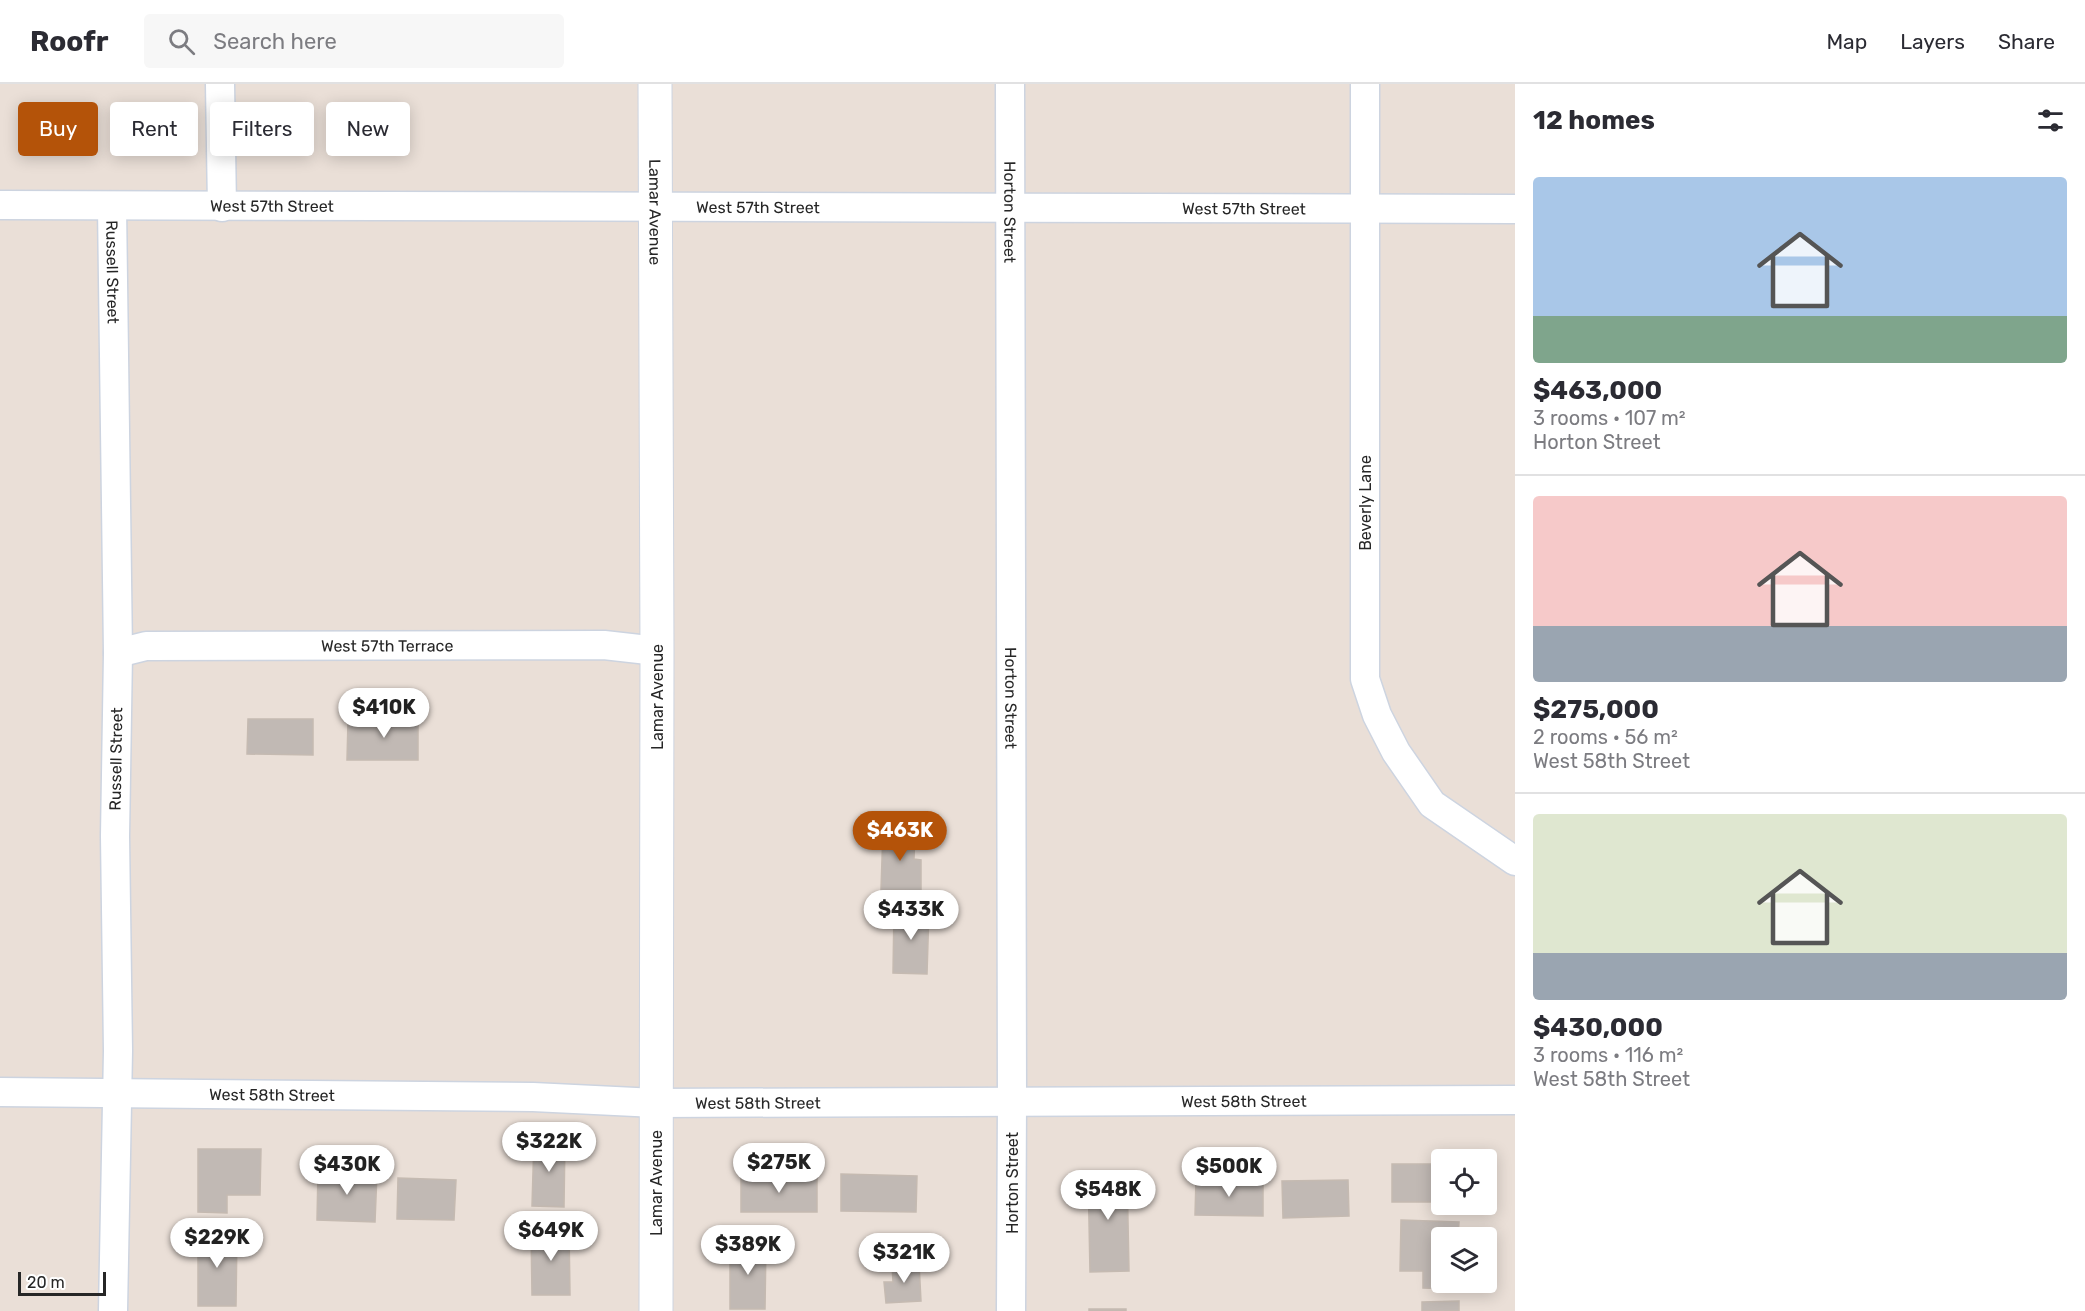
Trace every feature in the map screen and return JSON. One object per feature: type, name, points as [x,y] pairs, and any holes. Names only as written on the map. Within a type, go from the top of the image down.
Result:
[{"type":"street","points":[[220,84],[222,207]]},
{"type":"street","name":"Lamar Avenue","points":[[655,84],[656,1311]]},
{"type":"street","name":"Horton Street","points":[[1010,84],[1011,1311]]},
{"type":"street","name":"Beverly Lane","points":[[1365,84],[1365,679],[1377,715],[1391,743],[1432,804],[1515,861]]},
{"type":"street","name":"West 57th Street","points":[[0,205],[1515,209]]},
{"type":"street","name":"Russell Street","points":[[112,206],[118,653],[115,837],[118,1052],[113,1311]]},
{"type":"street","name":"West 57th Terrace","points":[[118,653],[146,646],[604,645],[657,651]]},
{"type":"street","name":"West 58th Street","points":[[0,1092],[533,1097],[656,1103],[1515,1100]]},
{"type":"building","points":[[375,717],[418,717],[418,760],[347,760],[348,721],[375,721]]},
{"type":"building","points":[[248,719],[313,719],[313,755],[247,754]]},
{"type":"building","points":[[883,829],[915,830],[914,859],[921,860],[921,891],[881,890]]},
{"type":"building","points":[[894,909],[929,910],[927,974],[893,973]]},
{"type":"building","points":[[534,1138],[565,1139],[564,1207],[532,1206]]},
{"type":"building","points":[[198,1149],[261,1149],[260,1195],[227,1195],[227,1213],[198,1212]]},
{"type":"building","points":[[1392,1164],[1431,1164],[1431,1202],[1392,1202]]},
{"type":"building","points":[[318,1171],[377,1173],[375,1222],[317,1220]]},
{"type":"building","points":[[1088,1171],[1127,1171],[1129,1271],[1090,1272]]},
{"type":"building","points":[[841,1174],[917,1176],[916,1212],[841,1211]]},
{"type":"building","points":[[741,1177],[817,1177],[817,1212],[741,1212]]},
{"type":"building","points":[[398,1178],[456,1180],[454,1220],[397,1219]]},
{"type":"building","points":[[1196,1179],[1263,1180],[1263,1216],[1195,1215]]},
{"type":"building","points":[[1348,1180],[1349,1216],[1283,1218],[1282,1181]]},
{"type":"building","points":[[1401,1220],[1459,1222],[1459,1227],[1431,1227],[1431,1288],[1423,1288],[1423,1271],[1400,1271]]},
{"type":"building","points":[[569,1229],[570,1295],[532,1295],[531,1230]]},
{"type":"building","points":[[198,1233],[237,1233],[236,1306],[198,1306]]},
{"type":"building","points":[[730,1244],[766,1244],[765,1309],[730,1309]]},
{"type":"building","points":[[919,1263],[921,1301],[886,1303],[884,1282],[893,1282],[892,1265]]},
{"type":"building","points":[[1459,1301],[1459,1311],[1422,1311],[1422,1302]]},
{"type":"building","points":[[1089,1309],[1126,1309],[1126,1311],[1089,1311]]}]
